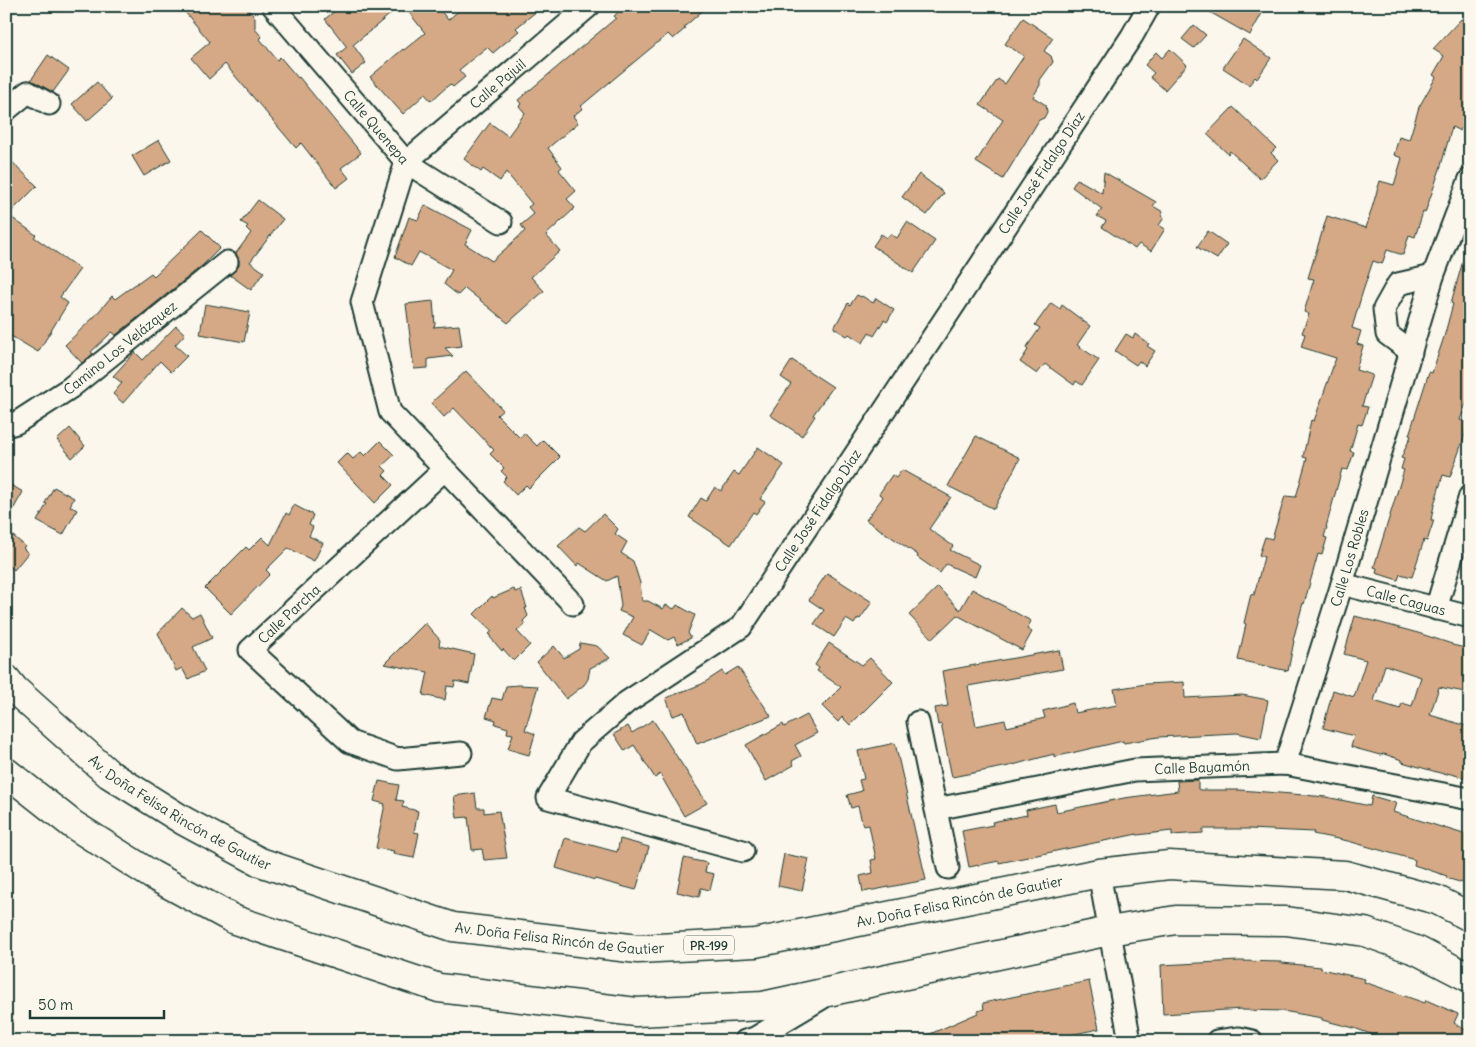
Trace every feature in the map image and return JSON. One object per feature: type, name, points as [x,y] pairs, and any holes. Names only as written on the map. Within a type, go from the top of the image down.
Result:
[{"type":"main road","name":"Av. Doña Felisa Rincón de Gautier","points":[[6,679],[15,690],[110,774],[184,821],[260,862],[453,927],[638,949],[755,943],[1098,873],[1169,865],[1345,875],[1437,900],[1470,917]]},
{"type":"main road","points":[[6,772],[72,824],[152,875],[235,920],[439,988],[636,1012],[763,1006],[1109,931],[1176,920],[1286,921],[1364,932],[1418,951],[1470,978]]},
{"type":"street","name":"Calle Pajuil","points":[[406,162],[589,6]]},
{"type":"street","name":"Calle José Fidalgo Díaz","points":[[744,851],[548,798],[581,742],[626,702],[741,627],[1149,6]]},
{"type":"street","name":"Calle Quenepa","points":[[280,8],[406,162],[501,222]]},
{"type":"street","points":[[6,110],[28,92],[49,104]]},
{"type":"street","points":[[406,162],[362,302],[390,412],[574,604]]},
{"type":"street","name":"Calle Los Robles","points":[[1285,764],[1342,584],[1433,276],[1470,179]]},
{"type":"street","name":"Camino Los Velázquez","points":[[6,426],[16,423],[70,388],[227,262]]},
{"type":"street","points":[[1411,352],[1387,334],[1384,310],[1398,284],[1433,276]]},
{"type":"street","name":"Calle Parcha","points":[[444,470],[250,650],[350,742],[398,759],[461,753]]},
{"type":"street","points":[[1436,609],[1470,496]]},
{"type":"street","name":"Calle Caguas","points":[[1342,584],[1470,617]]},
{"type":"street","points":[[918,722],[948,868]]},
{"type":"street","name":"Calle Bayamón","points":[[936,809],[1135,770],[1285,764],[1470,799]]},
{"type":"street","points":[[1098,873],[1130,1041]]},
{"type":"street","points":[[745,1041],[754,1038],[833,991]]},
{"type":"street","points":[[1217,1041],[1239,1038],[1252,1041]]},
{"type":"building","points":[[180,6],[245,6],[255,17],[255,29],[262,37],[260,39],[277,60],[280,57],[299,77],[361,153],[341,168],[349,178],[336,188],[301,143],[296,148],[225,64],[209,79],[191,58],[210,42]]},
{"type":"building","points":[[341,6],[400,6],[353,45],[366,63],[352,74],[337,55],[347,47],[325,19]]},
{"type":"building","points":[[404,6],[437,6],[448,20],[464,6],[543,6],[516,28],[519,31],[493,53],[487,47],[459,70],[465,77],[453,87],[450,84],[431,101],[425,94],[403,114],[370,77],[425,33]]},
{"type":"building","points":[[625,6],[708,6],[673,39],[668,34],[581,106],[583,108],[573,116],[578,123],[548,148],[562,167],[559,170],[576,191],[567,199],[575,208],[546,235],[560,251],[531,277],[544,291],[508,323],[465,288],[458,295],[444,284],[452,270],[419,252],[411,266],[395,257],[409,217],[418,220],[425,205],[472,230],[465,244],[492,261],[525,231],[521,225],[534,214],[528,207],[532,204],[506,172],[500,181],[483,169],[481,172],[464,159],[490,123],[508,136],[525,113],[519,106],[521,104],[518,100],[616,18],[614,16]]},
{"type":"building","points":[[1199,6],[1266,6],[1250,35]]},
{"type":"building","points":[[1023,18],[1053,38],[1044,51],[1051,56],[1053,62],[1040,80],[1040,85],[1033,97],[1046,105],[1047,112],[1044,118],[1039,120],[1003,179],[976,162],[1003,120],[980,105],[998,79],[1005,84],[1024,56],[1005,44]]},
{"type":"building","points":[[1461,19],[1470,24],[1470,49],[1462,58],[1470,62],[1470,115],[1460,131],[1452,127],[1440,169],[1415,237],[1409,235],[1403,255],[1387,250],[1382,264],[1373,261],[1362,294],[1352,328],[1361,331],[1357,344],[1363,346],[1356,370],[1372,375],[1362,406],[1368,407],[1362,425],[1358,424],[1350,451],[1354,452],[1348,470],[1342,469],[1326,527],[1324,537],[1327,538],[1322,555],[1318,554],[1303,603],[1293,640],[1288,671],[1238,660],[1251,594],[1254,595],[1264,557],[1259,555],[1265,537],[1272,539],[1285,496],[1296,497],[1307,458],[1303,457],[1311,420],[1314,421],[1336,358],[1301,347],[1305,334],[1302,333],[1309,314],[1304,312],[1314,279],[1308,278],[1327,216],[1366,228],[1380,181],[1394,185],[1402,158],[1394,155],[1399,137],[1409,140],[1419,107],[1436,77],[1433,75],[1444,56],[1433,49]]},
{"type":"building","points":[[1194,25],[1206,35],[1194,48],[1182,39]]},
{"type":"building","points":[[1243,39],[1271,58],[1257,79],[1255,77],[1249,85],[1223,68]]},
{"type":"building","points":[[1170,49],[1187,65],[1165,90],[1150,77],[1154,73],[1145,65],[1156,52],[1162,58]]},
{"type":"building","points":[[48,55],[69,70],[53,92],[31,80]]},
{"type":"building","points":[[97,82],[112,99],[87,121],[72,104]]},
{"type":"building","points":[[1233,107],[1276,148],[1271,153],[1278,160],[1260,179],[1230,151],[1228,154],[1207,134]]},
{"type":"building","points":[[159,140],[171,160],[144,176],[132,156]]},
{"type":"building","points":[[6,156],[37,186],[8,215],[36,235],[34,237],[80,269],[60,297],[68,303],[38,352],[6,333]]},
{"type":"building","points":[[1104,172],[1156,202],[1153,206],[1163,212],[1161,216],[1164,218],[1159,225],[1165,229],[1151,251],[1139,244],[1135,249],[1102,227],[1106,221],[1097,216],[1102,209],[1072,187],[1077,179],[1102,193]]},
{"type":"building","points":[[919,174],[944,193],[927,215],[902,197]]},
{"type":"building","points":[[258,200],[283,219],[250,262],[264,272],[251,290],[230,275],[239,266],[236,253],[251,233],[246,228],[248,226],[241,222]]},
{"type":"building","points":[[907,222],[935,241],[913,273],[873,246],[881,234],[887,238],[890,234],[897,238]]},
{"type":"building","points":[[202,230],[220,248],[203,265],[116,335],[112,332],[91,352],[93,354],[82,363],[65,345],[94,317],[112,296],[115,299],[151,273],[154,276]]},
{"type":"building","points":[[1208,231],[1227,244],[1217,259],[1197,247]]},
{"type":"building","points":[[1466,250],[1470,251],[1470,393],[1460,420],[1469,423],[1450,477],[1443,475],[1431,520],[1434,520],[1427,541],[1424,540],[1412,577],[1400,574],[1398,580],[1376,573],[1377,568],[1374,567],[1404,470],[1401,469],[1404,459],[1401,458],[1411,436],[1409,435],[1429,372],[1432,373],[1444,337],[1453,304],[1451,303]]},
{"type":"building","points":[[857,295],[873,303],[876,298],[894,310],[887,322],[884,320],[874,336],[869,332],[863,343],[849,334],[847,336],[834,328],[848,303],[850,305]]},
{"type":"building","points":[[433,301],[435,325],[433,327],[459,325],[462,346],[445,348],[453,356],[428,359],[428,368],[414,369],[406,304]]},
{"type":"building","points":[[1051,303],[1060,309],[1062,305],[1090,326],[1077,345],[1099,360],[1082,385],[1076,381],[1074,385],[1045,364],[1037,374],[1020,362],[1028,350],[1026,348],[1040,328],[1035,325]]},
{"type":"building","points":[[205,304],[250,312],[244,342],[200,334]]},
{"type":"building","points":[[176,326],[185,334],[175,345],[187,356],[171,372],[160,361],[123,403],[113,394],[122,383],[113,376],[135,352],[143,360]]},
{"type":"building","points":[[1126,334],[1133,338],[1135,334],[1155,351],[1145,366],[1139,361],[1136,365],[1115,351]]},
{"type":"building","points":[[792,360],[833,387],[813,415],[815,416],[802,436],[770,415],[791,384],[781,377]]},
{"type":"building","points":[[466,371],[503,410],[497,415],[520,438],[524,433],[537,446],[543,440],[560,457],[529,488],[526,485],[516,495],[503,481],[507,477],[501,471],[504,468],[490,454],[494,450],[454,408],[444,417],[431,403]]},
{"type":"building","points":[[70,428],[85,446],[72,458],[57,440]]},
{"type":"building","points":[[976,436],[1020,458],[994,509],[948,486]]},
{"type":"building","points":[[380,441],[394,455],[382,466],[387,471],[383,475],[393,485],[375,503],[337,463],[347,453],[353,459],[361,452],[365,456]]},
{"type":"building","points":[[758,447],[784,465],[760,499],[765,502],[756,514],[753,512],[731,545],[689,517],[701,498],[706,501],[715,487],[721,491],[734,472],[739,475]]},
{"type":"building","points":[[902,470],[951,497],[929,529],[953,546],[950,550],[980,565],[975,577],[946,564],[940,573],[917,557],[918,555],[866,520],[883,497],[879,494],[892,475],[896,478]]},
{"type":"building","points":[[6,482],[23,492],[6,522]]},
{"type":"building","points":[[54,487],[74,498],[70,506],[77,510],[63,535],[37,521]]},
{"type":"building","points":[[294,505],[313,515],[309,525],[313,527],[309,536],[323,543],[314,561],[288,548],[266,570],[270,574],[231,614],[205,588],[246,547],[249,550],[262,537],[270,545],[286,513],[289,515]]},
{"type":"building","points":[[603,514],[618,529],[615,534],[627,542],[621,553],[633,561],[640,583],[642,601],[648,601],[663,609],[666,605],[674,609],[677,605],[695,615],[688,633],[691,638],[678,644],[674,637],[668,640],[651,630],[642,645],[623,635],[633,617],[619,611],[621,606],[617,576],[607,581],[579,563],[577,566],[558,546],[579,527],[585,531]]},
{"type":"building","points":[[6,530],[25,546],[23,548],[28,553],[14,570],[6,563]]},
{"type":"building","points":[[827,573],[872,602],[854,624],[846,619],[834,637],[814,624],[824,610],[809,600]]},
{"type":"building","points":[[938,587],[960,610],[972,589],[1031,621],[1027,629],[1032,632],[1022,650],[957,615],[932,639],[909,615]]},
{"type":"building","points":[[514,589],[515,592],[521,590],[528,616],[523,621],[525,624],[517,631],[530,645],[514,661],[490,637],[491,635],[489,634],[492,631],[474,614],[492,596],[493,598]]},
{"type":"building","points":[[182,608],[192,617],[200,613],[212,638],[193,647],[205,671],[188,679],[182,668],[176,671],[158,633]]},
{"type":"building","points":[[1355,616],[1470,649],[1470,693],[1439,687],[1430,715],[1470,727],[1470,779],[1447,773],[1447,775],[1402,762],[1402,760],[1384,754],[1380,755],[1351,747],[1354,736],[1323,728],[1333,690],[1354,697],[1366,660],[1344,654]],"holes":[[[1385,665],[1421,677],[1412,706],[1402,703],[1400,709],[1374,701]]]},
{"type":"building","points":[[425,623],[440,640],[439,646],[474,654],[469,684],[455,681],[454,687],[447,686],[445,700],[423,695],[428,672],[384,664]]},
{"type":"building","points":[[580,643],[597,646],[610,658],[590,668],[588,679],[584,685],[566,699],[537,662],[554,646],[564,658],[579,649]]},
{"type":"building","points":[[829,643],[862,665],[870,658],[893,682],[850,725],[842,717],[838,722],[822,706],[841,687],[817,671],[819,668],[815,665]]},
{"type":"building","points":[[1059,650],[1063,669],[968,686],[976,726],[1005,720],[1007,727],[1045,718],[1043,711],[1073,703],[1075,713],[1117,705],[1114,689],[1146,684],[1184,682],[1185,698],[1242,695],[1268,700],[1261,738],[1237,733],[1158,737],[1124,743],[1123,741],[952,777],[941,724],[938,725],[935,708],[948,706],[942,671]]},
{"type":"building","points":[[738,667],[771,716],[697,744],[684,712],[673,716],[666,698],[702,684],[722,671],[725,675]]},
{"type":"building","points":[[506,686],[538,686],[525,730],[535,734],[529,755],[508,749],[513,734],[507,733],[508,728],[495,724],[496,720],[486,717],[492,698],[502,700]]},
{"type":"building","points":[[807,715],[817,733],[795,745],[801,756],[792,761],[794,765],[766,781],[746,745],[783,724],[784,727]]},
{"type":"building","points":[[653,720],[707,803],[684,816],[660,774],[655,778],[634,745],[625,751],[614,734],[628,726],[632,733]]},
{"type":"building","points":[[895,743],[926,880],[863,892],[860,876],[873,873],[871,860],[876,859],[869,825],[863,826],[858,806],[851,808],[847,795],[862,791],[859,780],[864,779],[858,751]]},
{"type":"building","points":[[1198,780],[1198,789],[1200,790],[1239,790],[1326,797],[1370,806],[1372,796],[1396,803],[1393,812],[1470,836],[1470,885],[1414,865],[1415,860],[1348,841],[1313,834],[1314,832],[1248,829],[1203,829],[1203,833],[1172,835],[1172,831],[1137,834],[999,863],[999,861],[969,867],[962,831],[993,825],[992,822],[1027,815],[1026,810],[1055,804],[1057,812],[1124,798],[1178,791],[1177,781]]},
{"type":"building","points":[[379,781],[399,785],[396,800],[404,801],[402,807],[418,811],[414,832],[419,833],[414,858],[393,854],[394,851],[376,848],[385,804],[374,801]]},
{"type":"building","points":[[475,793],[477,808],[484,808],[484,813],[499,811],[507,858],[484,860],[482,849],[472,850],[468,817],[457,818],[454,796]]},
{"type":"building","points":[[565,838],[617,852],[620,839],[649,847],[636,890],[556,868]]},
{"type":"building","points":[[784,854],[809,859],[802,891],[778,886]]},
{"type":"building","points":[[684,858],[707,863],[705,872],[714,874],[710,890],[701,888],[699,897],[677,892]]},
{"type":"building","points":[[1239,961],[1282,962],[1321,967],[1321,969],[1365,979],[1364,982],[1425,1003],[1426,1000],[1458,1014],[1454,1023],[1470,1032],[1470,1041],[1390,1041],[1354,1028],[1322,1020],[1322,1018],[1283,1011],[1242,1009],[1163,1014],[1161,965]]},
{"type":"building","points":[[1089,981],[1099,1029],[1059,1037],[1059,1039],[1051,1041],[914,1041],[978,1013],[978,1011],[984,1009],[983,1003]]}]
